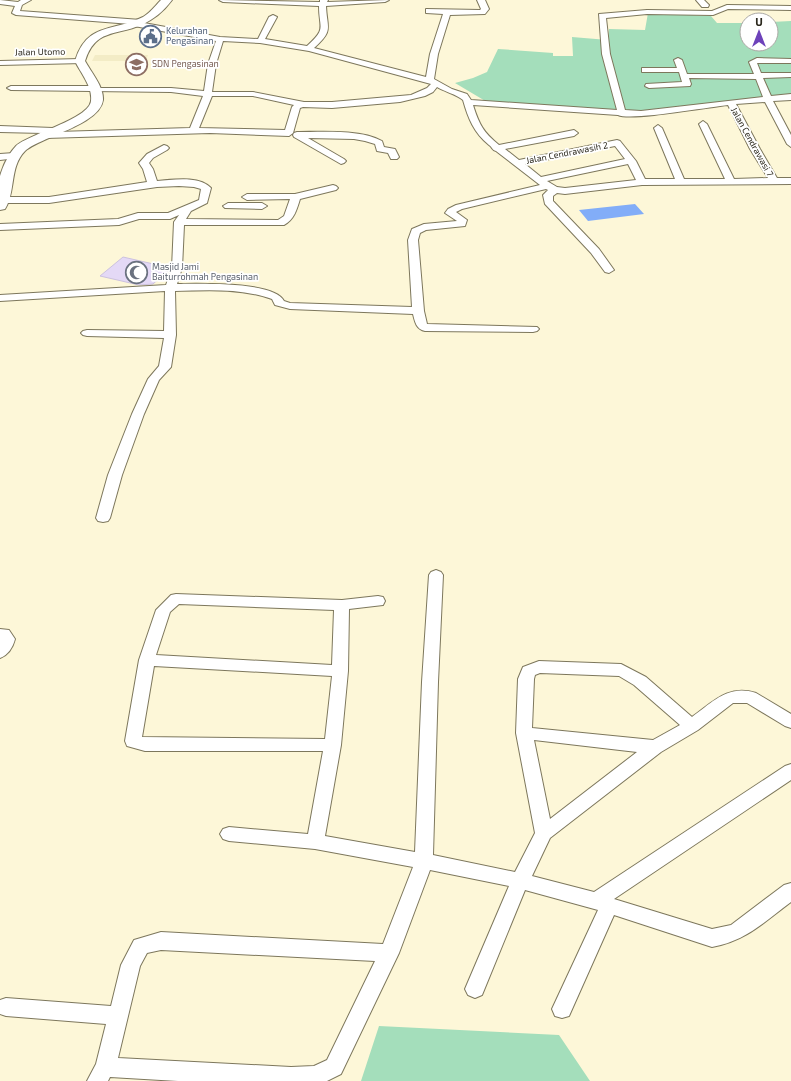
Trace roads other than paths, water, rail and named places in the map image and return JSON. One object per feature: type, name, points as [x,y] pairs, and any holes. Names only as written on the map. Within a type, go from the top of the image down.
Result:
[{"type":"main road","points":[[1,202],[10,164],[14,156],[27,144],[75,122],[91,112],[97,101],[80,61],[82,54],[93,37],[107,31],[138,23],[150,17],[167,0]]},
{"type":"street","points":[[0,2],[18,4],[27,0]]},
{"type":"street","points":[[224,0],[323,2],[385,0]]},
{"type":"street","points":[[429,11],[482,12],[485,9],[481,0]]},
{"type":"street","points":[[667,5],[705,5],[700,0]]},
{"type":"street","points":[[309,49],[324,34],[323,2]]},
{"type":"street","points":[[18,4],[16,13],[138,23],[220,39],[260,41],[309,49],[434,83],[449,91],[464,96],[469,102],[477,129],[496,148],[547,185],[565,190],[642,182],[791,181]]},
{"type":"street","points":[[622,114],[606,54],[602,16],[647,12],[713,13],[727,8],[791,8]]},
{"type":"street","points":[[11,88],[171,90],[207,94],[253,94],[303,104],[342,104],[393,100],[414,96],[433,87],[434,54],[447,14],[450,12]]},
{"type":"street","points":[[260,41],[273,17]]},
{"type":"street","points":[[194,130],[207,99],[212,64],[220,39]]},
{"type":"street","points":[[649,86],[687,84],[678,60]]},
{"type":"street","points":[[791,61],[757,60],[753,62],[768,99],[791,144]]},
{"type":"street","name":"Jalan Utomo","points":[[0,63],[80,61]]},
{"type":"street","points":[[645,70],[759,76],[791,75]]},
{"type":"street","points":[[469,102],[622,114],[641,114],[731,102],[791,97]]},
{"type":"street","name":"Jalan Cendrawasi 7","points":[[731,102],[755,149],[774,181]]},
{"type":"street","points":[[293,134],[296,107],[303,104]]},
{"type":"street","points":[[703,124],[731,181]]},
{"type":"street","points":[[658,128],[681,182]]},
{"type":"street","points":[[0,129],[49,133],[194,130],[342,136],[375,139],[380,143],[380,149],[392,152],[394,157]]},
{"type":"street","points":[[496,148],[574,133]]},
{"type":"street","points":[[293,134],[341,161]]},
{"type":"street","name":"Jalan Cendrawasih 2","points":[[516,163],[617,143],[631,161]]},
{"type":"street","points":[[153,185],[148,169],[144,163],[150,155],[159,152],[164,148]]},
{"type":"street","points":[[0,156],[14,156]]},
{"type":"street","points":[[532,328],[425,328],[422,326],[418,311],[413,240],[416,231],[424,227],[462,224],[462,220],[450,213],[450,211],[459,207],[547,185],[631,161],[642,182]]},
{"type":"street","points":[[0,227],[118,222],[138,216],[170,216],[204,201],[206,188],[205,185],[188,183],[130,186],[49,200],[1,202]]},
{"type":"street","points":[[547,185],[549,193],[548,202],[595,251],[609,270]]},
{"type":"street","points":[[228,206],[293,202],[333,188]]},
{"type":"street","points":[[247,197],[293,202]]},
{"type":"street","points":[[179,222],[280,223],[284,221],[293,202]]},
{"type":"street","points":[[103,518],[115,475],[138,414],[154,379],[165,366],[170,335],[170,288],[177,268],[179,222],[188,209]]},
{"type":"street","points":[[0,298],[72,292],[170,288],[232,288],[250,290],[276,297],[279,302],[290,306],[418,311]]},
{"type":"street","points":[[87,332],[170,335]]},
{"type":"street","points":[[389,953],[161,941],[141,946],[131,965],[101,1074],[291,1077],[315,1076],[334,1067],[389,953],[424,861],[430,682],[436,575]]},
{"type":"street","points":[[333,745],[145,745],[133,742],[147,660],[163,610],[176,599],[342,605],[378,601]]},
{"type":"street","points":[[315,842],[333,745],[340,671],[342,605]]},
{"type":"street","points":[[0,634],[4,634],[7,639],[6,644],[0,652]]},
{"type":"street","points":[[147,660],[340,671]]},
{"type":"street","points":[[544,833],[524,733],[526,679],[529,671],[538,667],[625,672],[640,681],[692,726]]},
{"type":"street","points":[[475,989],[520,881],[544,833],[655,747],[692,726],[729,698],[740,696],[750,697],[791,722]]},
{"type":"street","points":[[524,733],[655,747]]},
{"type":"street","points":[[562,1009],[602,903],[791,771]]},
{"type":"street","points":[[229,834],[315,842],[424,861],[520,881],[602,903],[712,938],[725,936],[738,931],[791,891]]},
{"type":"street","points":[[6,1006],[118,1016]]},
{"type":"water","points":[[635,204],[644,214],[588,221],[579,210]]},
{"type":"place","name":"Kelurahan Pengasinan","points":[[151,36]]},
{"type":"place","name":"SDN Pengasinan","points":[[137,64]]},
{"type":"place","name":"Masjid Jami Baiturrohmah Pengasinan","points":[[136,272]]}]
